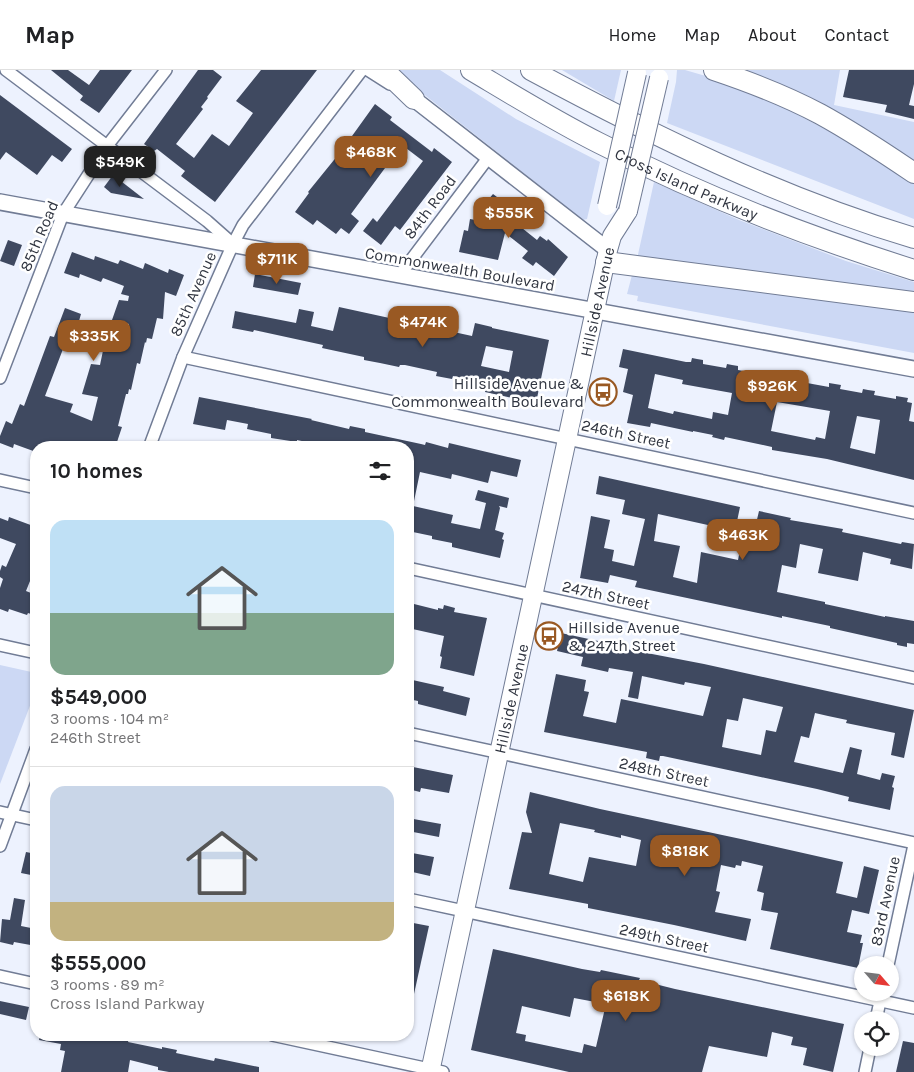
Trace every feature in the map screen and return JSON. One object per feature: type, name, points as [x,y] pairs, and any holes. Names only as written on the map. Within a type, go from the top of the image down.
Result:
[{"type":"highway","points":[[384,70],[414,99]]},
{"type":"highway","name":"Cross Island Parkway","points":[[471,70],[592,139],[688,186],[826,242],[914,270]]},
{"type":"highway","name":"Cross Island Parkway","points":[[531,70],[640,127],[717,163],[806,200],[914,238]]},
{"type":"highway","points":[[724,72],[820,114],[858,136],[914,173]]},
{"type":"highway","points":[[609,249],[914,302]]},
{"type":"main road","name":"Hillside Avenue","points":[[609,249],[607,206],[638,72]]},
{"type":"main road","name":"Hillside Avenue","points":[[434,1071],[464,911],[594,311],[609,249],[628,211],[660,74]]},
{"type":"street","points":[[6,70],[207,221],[233,244]]},
{"type":"street","name":"85th Road","points":[[0,378],[63,214],[107,146],[166,70]]},
{"type":"street","name":"85th Avenue","points":[[152,441],[183,357],[243,225],[362,70]]},
{"type":"street","points":[[368,70],[414,99],[488,158],[609,249]]},
{"type":"street","name":"84th Road","points":[[399,276],[488,158]]},
{"type":"street","name":"Commonwealth Boulevard","points":[[0,202],[399,276],[914,368]]},
{"type":"street","name":"246th Street","points":[[183,357],[914,513]]},
{"type":"street","points":[[0,480],[30,487]]},
{"type":"street","name":"247th Street","points":[[414,569],[914,678]]},
{"type":"street","points":[[0,645],[30,652]]},
{"type":"street","name":"248th Street","points":[[414,734],[914,844]]},
{"type":"street","points":[[0,846],[6,813],[30,761]]},
{"type":"street","points":[[6,813],[30,819]]},
{"type":"street","name":"83rd Avenue","points":[[890,956],[914,844]]},
{"type":"street","name":"249th Street","points":[[414,900],[854,991]]},
{"type":"street","points":[[0,976],[30,983]]},
{"type":"street","name":"249th Street","points":[[893,1001],[914,1008]]},
{"type":"street","points":[[299,1041],[434,1071]]},
{"type":"street","points":[[865,1072],[868,1056]]},
{"type":"shaded area","points":[[393,70],[440,70],[516,119],[600,162],[587,219],[583,220]]},
{"type":"shaded area","points":[[562,70],[621,70],[614,101]]},
{"type":"shaded area","points":[[677,70],[685,70],[723,81],[783,107],[855,145],[914,184],[914,219],[667,123]]},
{"type":"shaded area","points":[[738,70],[840,70],[834,105],[914,122],[914,166]]},
{"type":"shaded area","points":[[654,182],[739,220],[846,261],[914,282],[914,295],[637,259]]},
{"type":"shaded area","points":[[632,275],[914,311],[914,353],[637,301],[638,296],[627,294]]},
{"type":"shaded area","points":[[0,665],[30,672],[30,706],[0,784]]},
{"type":"building","points":[[51,70],[68,70],[89,85],[100,70],[132,70],[99,113],[80,100],[83,96]]},
{"type":"building","points":[[198,70],[213,70],[222,77],[201,107],[203,109],[176,144],[194,158],[212,134],[229,146],[253,113],[236,101],[261,70],[317,70],[215,202],[181,176],[185,171],[157,149],[154,151],[144,144]]},
{"type":"building","points":[[849,70],[914,70],[914,84],[909,105],[914,106],[914,119],[885,112],[887,105],[843,97]]},
{"type":"building","points":[[0,95],[72,149],[62,162],[52,155],[37,175],[6,152],[0,160]]},
{"type":"building","points":[[375,104],[392,117],[390,120],[432,152],[434,148],[452,162],[400,230],[395,226],[381,245],[363,231],[373,218],[377,222],[423,161],[402,145],[351,214],[359,221],[349,234],[341,228],[336,234],[317,220],[313,225],[295,212]]},
{"type":"building","points":[[113,175],[144,199],[111,193],[104,187]]},
{"type":"building","points":[[493,194],[509,206],[505,212],[518,214],[515,227],[522,228],[537,240],[540,236],[547,241],[548,239],[568,257],[554,276],[536,262],[533,266],[522,258],[528,251],[505,233],[498,260],[459,252],[464,230],[468,231],[470,219],[508,226],[483,206]]},
{"type":"building","points":[[8,240],[22,245],[14,266],[0,261]]},
{"type":"building","points":[[72,252],[94,260],[95,256],[118,264],[120,260],[143,269],[145,263],[168,273],[169,269],[184,275],[176,296],[165,292],[163,319],[157,318],[152,339],[147,338],[140,364],[137,363],[131,390],[129,389],[128,394],[126,394],[118,426],[122,427],[117,441],[30,441],[30,450],[14,444],[13,448],[0,443],[0,436],[6,421],[12,424],[20,404],[24,406],[50,336],[54,337],[65,308],[81,314],[79,321],[82,322],[76,339],[68,336],[45,396],[73,404],[70,412],[92,421],[98,397],[82,394],[91,364],[100,365],[105,341],[125,345],[129,324],[112,320],[119,300],[128,301],[129,296],[121,294],[124,286],[103,278],[101,282],[80,274],[79,278],[64,273]]},
{"type":"building","points":[[255,274],[301,283],[298,295],[253,287]]},
{"type":"building","points":[[339,307],[472,336],[475,323],[549,340],[536,403],[485,392],[486,383],[453,376],[452,379],[436,376],[437,372],[405,365],[400,365],[399,367],[364,360],[364,357],[322,348],[323,345],[254,330],[253,332],[232,328],[235,311],[296,323],[299,309],[314,312],[311,326],[333,331]],"holes":[[[486,346],[513,351],[509,372],[481,366]]]},
{"type":"building","points":[[623,349],[686,362],[691,362],[692,358],[703,360],[703,364],[726,368],[727,364],[738,366],[738,370],[761,374],[762,371],[773,373],[773,377],[795,381],[796,377],[807,379],[807,383],[829,387],[829,383],[841,385],[840,389],[862,393],[863,389],[875,391],[874,395],[896,399],[896,396],[908,398],[907,402],[912,403],[909,421],[914,422],[914,480],[827,459],[772,450],[772,447],[725,437],[724,440],[712,437],[713,435],[651,423],[650,427],[627,423],[633,395],[623,392],[628,369],[619,367]],"holes":[[[655,374],[683,380],[682,384],[732,393],[728,415],[713,412],[712,419],[674,411],[673,414],[648,408]],[[777,402],[830,411],[825,439],[816,437],[815,440],[771,431]],[[857,416],[880,420],[875,454],[850,448]]]},
{"type":"building","points":[[199,397],[312,419],[349,429],[350,426],[365,429],[365,432],[407,441],[290,441],[271,438],[271,434],[247,429],[248,424],[227,420],[225,430],[193,424]]},
{"type":"building","points":[[426,442],[448,448],[449,443],[521,460],[517,477],[491,471],[488,483],[452,474],[451,479],[420,472],[414,501],[414,443],[425,445]]},
{"type":"building","points":[[599,476],[740,507],[735,531],[658,514],[654,541],[680,546],[673,577],[697,583],[701,552],[738,560],[745,526],[755,528],[759,511],[791,518],[790,520],[843,529],[842,532],[901,544],[902,542],[914,544],[912,569],[890,564],[891,559],[863,552],[858,581],[818,573],[823,549],[800,544],[796,568],[782,565],[777,592],[885,617],[914,621],[914,644],[907,643],[907,647],[897,645],[897,643],[830,628],[830,626],[782,616],[782,618],[635,587],[637,581],[610,575],[608,583],[580,578],[591,516],[610,520],[604,548],[614,550],[612,561],[634,566],[645,519],[622,514],[625,500],[596,494]]},
{"type":"building","points":[[478,490],[509,498],[507,508],[499,506],[495,530],[504,533],[500,558],[452,547],[452,543],[432,539],[432,536],[414,532],[414,506],[453,515],[451,523],[480,529],[486,503],[475,500]]},
{"type":"building","points":[[9,517],[30,525],[30,581],[26,591],[30,593],[30,614],[27,615],[9,609],[8,612],[0,609],[0,588],[3,579],[0,577],[0,571],[2,565],[6,567],[16,544],[0,538],[0,518],[8,521]]},
{"type":"building","points":[[414,604],[438,610],[438,608],[443,609],[444,605],[455,608],[454,612],[487,618],[474,676],[440,668],[444,636],[414,629]]},
{"type":"building","points":[[561,633],[626,647],[626,649],[914,710],[904,758],[891,755],[895,733],[846,723],[847,720],[815,713],[809,738],[801,736],[794,762],[843,773],[850,747],[862,750],[857,774],[880,780],[882,773],[895,776],[890,810],[848,801],[849,797],[817,789],[663,756],[660,756],[659,761],[646,758],[647,752],[544,732],[556,674],[586,680],[584,691],[589,692],[583,716],[616,723],[621,699],[703,716],[711,687],[685,682],[684,685],[642,676],[638,699],[628,697],[633,672],[609,668],[608,672],[581,666],[583,657],[557,651]],"holes":[[[743,698],[783,707],[776,732],[766,730],[761,755],[722,747],[727,719],[738,721]]]},
{"type":"building","points":[[414,680],[444,687],[443,691],[470,698],[466,716],[418,704],[418,701],[414,700]]},
{"type":"building","points":[[414,767],[453,775],[449,793],[421,788],[420,792],[414,790]]},
{"type":"building","points":[[530,792],[843,862],[836,893],[857,898],[864,866],[879,870],[869,914],[852,910],[847,932],[862,935],[860,943],[863,943],[860,956],[854,956],[854,967],[770,949],[778,913],[761,910],[764,893],[757,891],[763,866],[742,861],[741,866],[736,865],[735,868],[721,865],[716,891],[720,892],[715,912],[751,919],[746,941],[588,908],[588,904],[509,889],[522,832],[532,833],[526,812]],"holes":[[[560,823],[595,830],[594,832],[621,838],[621,835],[641,840],[636,866],[589,857],[583,882],[549,874]]]},
{"type":"building","points":[[414,819],[441,824],[439,837],[414,832]]},
{"type":"building","points":[[26,852],[30,853],[30,875],[21,873]]},
{"type":"building","points":[[414,853],[434,857],[430,876],[414,872]]},
{"type":"building","points":[[14,898],[25,900],[21,926],[30,928],[30,945],[14,942],[13,945],[0,942],[2,919],[10,920]]},
{"type":"building","points":[[414,923],[429,926],[414,994]]},
{"type":"building","points":[[493,949],[582,969],[600,972],[601,970],[640,978],[639,980],[675,989],[844,1024],[833,1072],[803,1065],[807,1048],[791,1045],[793,1037],[772,1032],[767,1057],[709,1046],[702,1072],[569,1072],[471,1050]],"holes":[[[574,998],[606,1004],[596,1047],[584,1044],[582,1053],[525,1041],[526,1035],[516,1033],[522,1006],[570,1017]]]},
{"type":"building","points":[[0,1001],[29,1007],[26,1020],[0,1014]]},
{"type":"building","points":[[44,1041],[128,1041],[162,1049],[162,1047],[177,1050],[176,1053],[214,1061],[215,1058],[259,1067],[259,1072],[169,1072],[158,1070],[158,1067],[130,1060],[128,1072],[61,1072],[65,1051],[60,1050],[61,1044]]},
{"type":"building","points":[[903,1041],[914,1043],[914,1072],[896,1072]]},
{"type":"place","name":"Hillside Avenue & Commonwealth Boulevard","points":[[603,392]]},
{"type":"place","name":"Hillside Avenue & 247th Street","points":[[549,636]]}]
